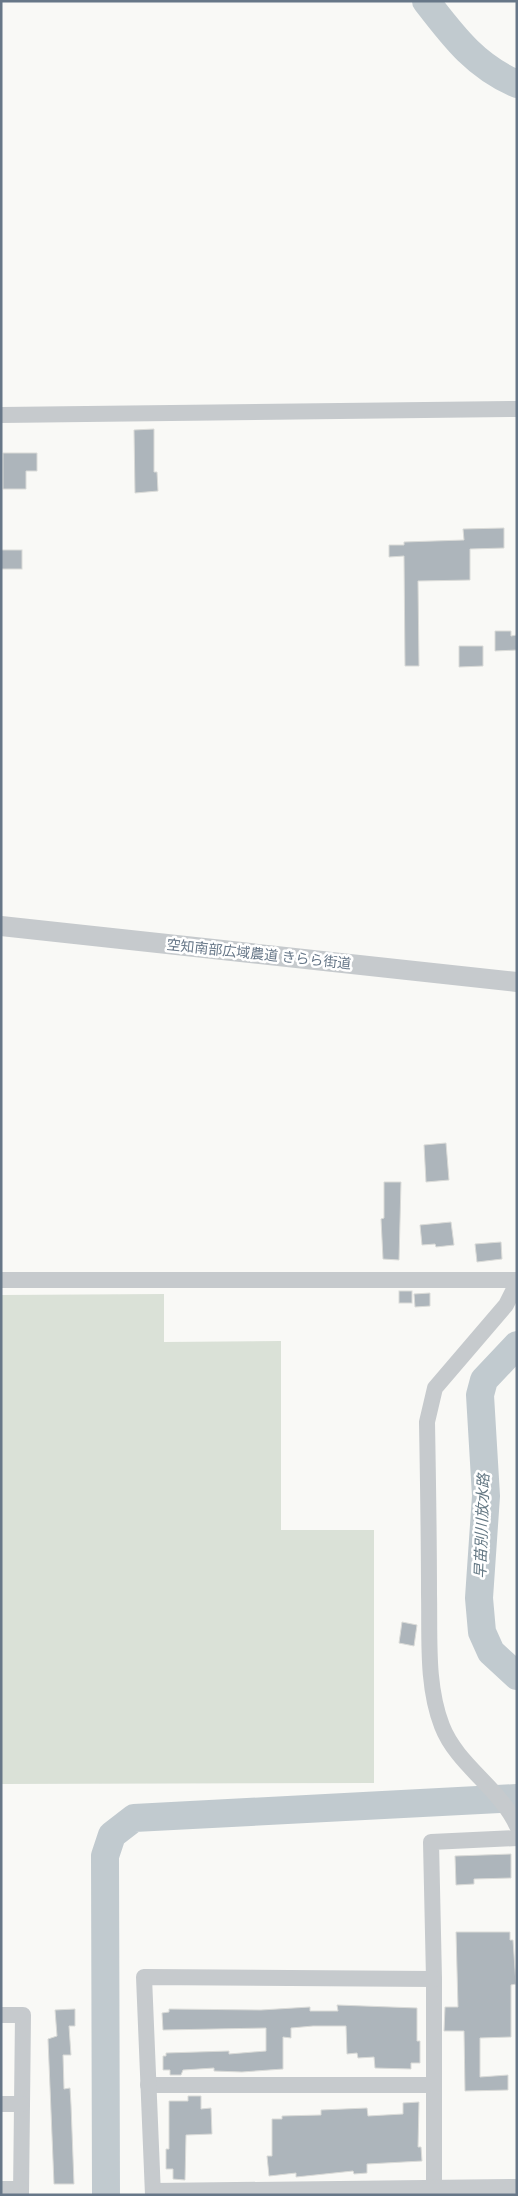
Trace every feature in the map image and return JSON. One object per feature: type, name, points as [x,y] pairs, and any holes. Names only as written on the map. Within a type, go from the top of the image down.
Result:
[{"type":"street","points":[[1,415],[517,409]]},
{"type":"street","name":"空知南部広域農道 きらら街道","points":[[1,926],[517,982]]},
{"type":"street","points":[[1,1280],[517,1282],[506,1304],[435,1388],[427,1422],[430,1659],[436,1701],[442,1727],[457,1750],[492,1790],[517,1826]]},
{"type":"street","points":[[434,2188],[434,1979],[431,1842],[517,1838]]},
{"type":"street","points":[[434,1979],[144,1977],[153,2193],[517,2187]]},
{"type":"street","points":[[1,2015],[23,2015],[21,2192],[1,2190]]},
{"type":"street","points":[[148,2085],[434,2085]]},
{"type":"street","points":[[1,2104],[22,2104]]},
{"type":"shaded area","points":[[164,1294],[164,1342],[281,1341],[281,1530],[374,1530],[374,1783],[1,1784],[1,1295]]},
{"type":"building","points":[[154,429],[154,472],[157,472],[158,491],[135,493],[134,430]]},
{"type":"building","points":[[3,453],[37,453],[37,471],[26,471],[26,489],[3,489]]},
{"type":"building","points":[[504,528],[504,548],[470,549],[470,580],[418,581],[419,666],[405,666],[404,556],[389,557],[389,545],[404,545],[404,542],[464,540],[463,529]]},
{"type":"building","points":[[1,550],[22,550],[22,569],[1,569]]},
{"type":"building","points":[[495,631],[511,631],[511,636],[517,635],[517,650],[495,651]]},
{"type":"building","points":[[459,646],[483,646],[483,666],[459,667]]},
{"type":"building","points":[[446,1143],[449,1180],[426,1182],[424,1145]]},
{"type":"building","points":[[384,1182],[401,1182],[399,1260],[383,1259],[381,1219],[384,1218]]},
{"type":"building","points":[[451,1222],[454,1245],[436,1247],[435,1244],[422,1245],[420,1225]]},
{"type":"building","points":[[501,1242],[502,1259],[477,1262],[475,1244]]},
{"type":"building","points":[[399,1291],[412,1291],[412,1303],[399,1303]]},
{"type":"building","points":[[430,1293],[430,1306],[415,1307],[414,1294]]},
{"type":"building","points":[[402,1622],[417,1625],[414,1646],[399,1643]]},
{"type":"building","points":[[511,1854],[511,1878],[474,1879],[474,1884],[456,1885],[455,1856]]},
{"type":"building","points":[[456,1932],[510,1932],[510,1940],[513,1940],[516,1984],[511,1985],[511,2037],[480,2038],[480,2077],[508,2075],[508,2090],[465,2091],[464,2031],[444,2031],[445,2007],[458,2007]]},
{"type":"building","points":[[337,2005],[417,2008],[417,2041],[420,2041],[420,2063],[411,2063],[411,2069],[375,2068],[374,2057],[358,2058],[357,2053],[347,2054],[346,2026],[313,2026],[291,2028],[291,2038],[283,2037],[283,2069],[242,2072],[214,2071],[214,2068],[183,2070],[181,2075],[170,2075],[170,2070],[163,2070],[163,2056],[166,2056],[166,2053],[229,2051],[229,2054],[266,2051],[266,2028],[163,2030],[162,2013],[169,2012],[169,2009],[261,2010],[310,2007],[310,2011],[338,2011]]},
{"type":"building","points":[[75,2009],[75,2026],[69,2026],[71,2055],[63,2055],[64,2089],[70,2088],[74,2184],[54,2184],[48,2039],[57,2036],[55,2010]]},
{"type":"building","points":[[188,2096],[201,2096],[201,2109],[211,2108],[212,2134],[186,2135],[185,2180],[173,2179],[173,2169],[166,2169],[166,2149],[169,2149],[169,2101],[188,2101]]},
{"type":"building","points":[[419,2102],[418,2147],[421,2147],[422,2161],[367,2164],[367,2173],[354,2174],[353,2171],[296,2177],[296,2173],[269,2176],[267,2156],[272,2156],[272,2119],[282,2119],[282,2116],[321,2115],[321,2110],[367,2108],[368,2116],[403,2114],[403,2103]]},
{"type":"waterway","name":"早苗別川放水路","points":[[426,1],[466,49],[502,77],[517,84]]},
{"type":"waterway","name":"早苗別川放水路","points":[[517,1345],[484,1380],[480,1395],[486,1496],[479,1598],[482,1632],[491,1652],[517,1676]]},
{"type":"waterway","points":[[106,2195],[105,1856],[112,1835],[134,1818],[517,1798]]}]
